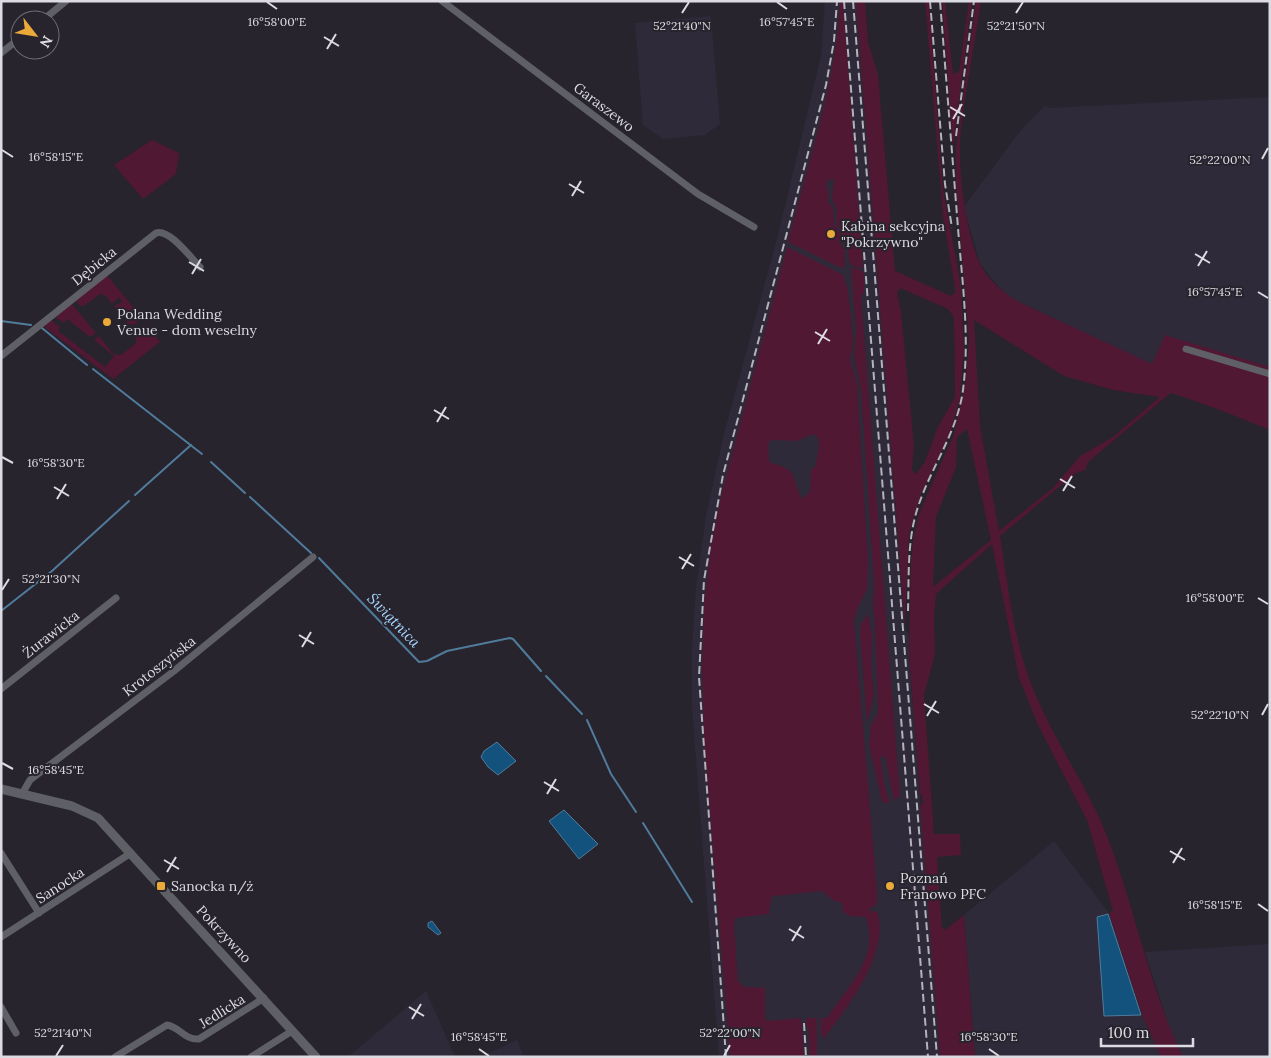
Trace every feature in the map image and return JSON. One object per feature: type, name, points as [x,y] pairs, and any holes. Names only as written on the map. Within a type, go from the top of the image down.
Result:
[{"type":"street","points":[[55,10],[66,1]]},
{"type":"street","name":"Garaszewo","points":[[442,1],[698,194],[754,227]]},
{"type":"street","name":"Dębicka","points":[[1,356],[156,233],[163,232],[170,236],[200,267]]},
{"type":"street","points":[[1186,349],[1270,374]]},
{"type":"street","name":"Krotoszyńska","points":[[22,794],[30,780],[174,671],[313,557]]},
{"type":"street","name":"Żurawicka","points":[[1,689],[116,598]]},
{"type":"street","name":"Pokrzywno","points":[[1,789],[72,806],[92,814],[131,853],[316,1057]]},
{"type":"street","points":[[1,853],[39,913]]},
{"type":"street","name":"Sanocka","points":[[1,937],[131,853]]},
{"type":"street","name":"Jedlicka","points":[[115,1057],[167,1025],[175,1027],[189,1038],[204,1037],[264,998]]},
{"type":"street","points":[[1,1007],[16,1033]]},
{"type":"street","points":[[251,1057],[292,1030]]},
{"type":"shaded area","points":[[825,1],[856,1],[905,627],[910,638],[909,655],[940,1057],[719,1057],[692,707],[692,646],[696,588],[706,516],[724,434],[778,235],[821,56]]},
{"type":"shaded area","points":[[840,1],[843,1],[863,269],[850,264],[845,242],[836,221],[837,208],[832,200],[834,179],[828,180],[826,185],[829,192],[828,203],[833,206],[834,224],[841,234],[839,241],[844,250],[845,266],[841,268],[788,242],[827,93],[833,62]]},
{"type":"shaded area","points":[[856,1],[865,1],[868,42],[878,75],[895,271],[951,296],[955,293],[955,288],[943,216],[925,1],[929,1],[943,189],[961,286],[964,351],[960,398],[951,432],[921,494],[909,534],[905,627]],"holes":[[[900,288],[948,309],[954,317],[955,397],[937,429],[925,462],[916,474],[912,470],[914,446],[901,312],[897,293]]]},
{"type":"shaded area","points":[[942,1],[945,1],[953,74],[959,72],[969,1],[972,1],[953,148]]},
{"type":"shaded area","points":[[976,1],[981,1],[963,113],[960,161],[963,197],[970,233],[980,264],[987,275],[1017,301],[1152,364],[1165,335],[1270,367],[1270,430],[1172,393],[1089,461],[1085,470],[1076,473],[1000,536],[1013,618],[1029,679],[1045,715],[1091,800],[1107,836],[1126,891],[1151,975],[1183,1057],[1161,1057],[1142,1015],[1109,913],[1113,911],[1087,820],[1038,725],[1019,678],[992,544],[936,594],[934,616],[935,654],[924,695],[934,834],[960,834],[961,855],[937,857],[942,928],[945,930],[964,915],[975,1057],[940,1057],[920,805],[923,804],[922,795],[920,794],[909,655],[911,561],[914,535],[920,511],[954,434],[965,385],[969,341],[956,184],[956,148]],"holes":[[[974,320],[1064,376],[1113,390],[1160,397],[1113,437],[1080,456],[1053,488],[999,531],[980,426]],[[967,429],[991,540],[933,587],[936,517],[956,467],[957,437]]]},
{"type":"shaded area","points":[[711,16],[720,124],[705,135],[663,139],[643,125],[635,23]]},
{"type":"shaded area","points":[[1270,97],[1270,367],[1225,355],[1157,355],[1152,364],[1017,301],[1004,293],[980,264],[964,207],[1020,131],[1045,106],[1049,108]]},
{"type":"shaded area","points":[[152,140],[179,153],[176,174],[143,199],[114,165]]},
{"type":"shaded area","points":[[787,247],[843,275],[848,290],[853,342],[850,360],[857,385],[868,561],[867,589],[857,609],[854,622],[877,891],[877,904],[868,910],[877,912],[880,927],[878,944],[864,979],[844,1012],[823,1039],[821,1035],[821,1018],[827,1018],[855,979],[866,956],[869,944],[869,931],[866,917],[850,916],[843,912],[842,903],[833,900],[822,891],[774,896],[771,898],[769,914],[735,918],[738,981],[744,987],[765,988],[765,1019],[767,1021],[801,1018],[804,1057],[730,1057],[704,739],[702,668],[704,604],[711,545],[723,488]],"holes":[[[813,434],[818,438],[816,466],[811,470],[810,492],[801,499],[792,473],[784,467],[769,462],[768,447],[770,440],[797,441]]]},
{"type":"shaded area","points":[[853,267],[864,272],[864,293],[861,296],[900,796],[894,800],[885,756],[880,757],[886,792],[890,802],[885,803],[882,801],[869,745],[871,726],[878,713],[873,607],[874,582],[861,390],[854,358],[856,330],[851,268]]},
{"type":"shaded area","points":[[106,274],[142,318],[134,325],[129,324],[114,306],[122,302],[119,297],[112,304],[106,296],[100,294],[84,306],[79,305],[76,301]]},
{"type":"shaded area","points":[[71,303],[96,333],[90,337],[67,319],[64,323],[55,317]]},
{"type":"shaded area","points":[[51,320],[60,327],[58,331],[105,367],[114,356],[94,340],[99,336],[113,354],[121,355],[136,343],[136,330],[139,328],[145,335],[150,332],[145,322],[160,342],[113,379],[43,326]]},
{"type":"shaded area","points":[[868,614],[872,633],[871,665],[874,696],[867,723],[860,634],[861,624]]},
{"type":"shaded area","points":[[1054,841],[1109,913],[1142,1015],[1161,1057],[975,1057],[964,915]]},
{"type":"shaded area","points":[[1270,944],[1270,1057],[1183,1057],[1171,1032],[1145,952]]},
{"type":"shaded area","points":[[426,991],[455,1057],[348,1057]]},
{"type":"shaded area","points":[[807,1018],[817,1018],[817,1057],[810,1057],[808,1027],[805,1026]]},
{"type":"shaded area","points":[[517,1040],[524,1057],[480,1057]]},
{"type":"water","points":[[497,742],[516,761],[498,775],[488,767],[481,757],[484,751]]},
{"type":"water","points":[[564,810],[598,844],[579,859],[549,821]]},
{"type":"water","points":[[1108,914],[1141,1015],[1104,1016],[1097,917]]},
{"type":"water","points":[[432,921],[441,933],[438,935],[428,927],[428,923]]},
{"type":"waterway","name":"Świątnica","points":[[1,321],[31,325]]},
{"type":"waterway","name":"Świątnica","points":[[42,328],[87,365]]},
{"type":"waterway","name":"Świątnica","points":[[93,369],[202,454]]},
{"type":"waterway","points":[[135,495],[191,445]]},
{"type":"waterway","name":"Świątnica","points":[[211,462],[245,493]]},
{"type":"waterway","name":"Świątnica","points":[[250,497],[311,553]]},
{"type":"waterway","points":[[1,611],[52,571],[129,501]]},
{"type":"waterway","name":"Świątnica","points":[[319,558],[419,662],[427,661],[447,651],[510,638],[513,639],[541,671]]},
{"type":"waterway","name":"Świątnica","points":[[546,676],[582,714]]},
{"type":"waterway","name":"Świątnica","points":[[587,720],[611,774],[636,812]]},
{"type":"waterway","name":"Świątnica","points":[[643,823],[692,902]]},
{"type":"railway","points":[[726,1057],[699,677],[704,580],[723,475],[826,85],[834,41],[837,1]]},
{"type":"railway","points":[[844,1],[928,1057]]},
{"type":"railway","points":[[853,1],[937,1057]]},
{"type":"railway","points":[[930,1],[945,184],[952,228]]},
{"type":"railway","points":[[908,611],[909,560],[914,522],[922,495],[955,421],[960,406],[965,370],[965,309],[940,1]]},
{"type":"railway","points":[[956,136],[974,1]]},
{"type":"railway","points":[[804,1023],[806,1057]]},
{"type":"place","name":"Kabina sekcyjna \"Pokrzywno\"","points":[[831,234]]},
{"type":"place","name":"Polana Wedding Venue - dom weselny","points":[[107,322]]},
{"type":"place","name":"Sanocka n/ż","points":[[161,886]]},
{"type":"place","name":"Poznań Franowo PFC","points":[[890,886]]}]
